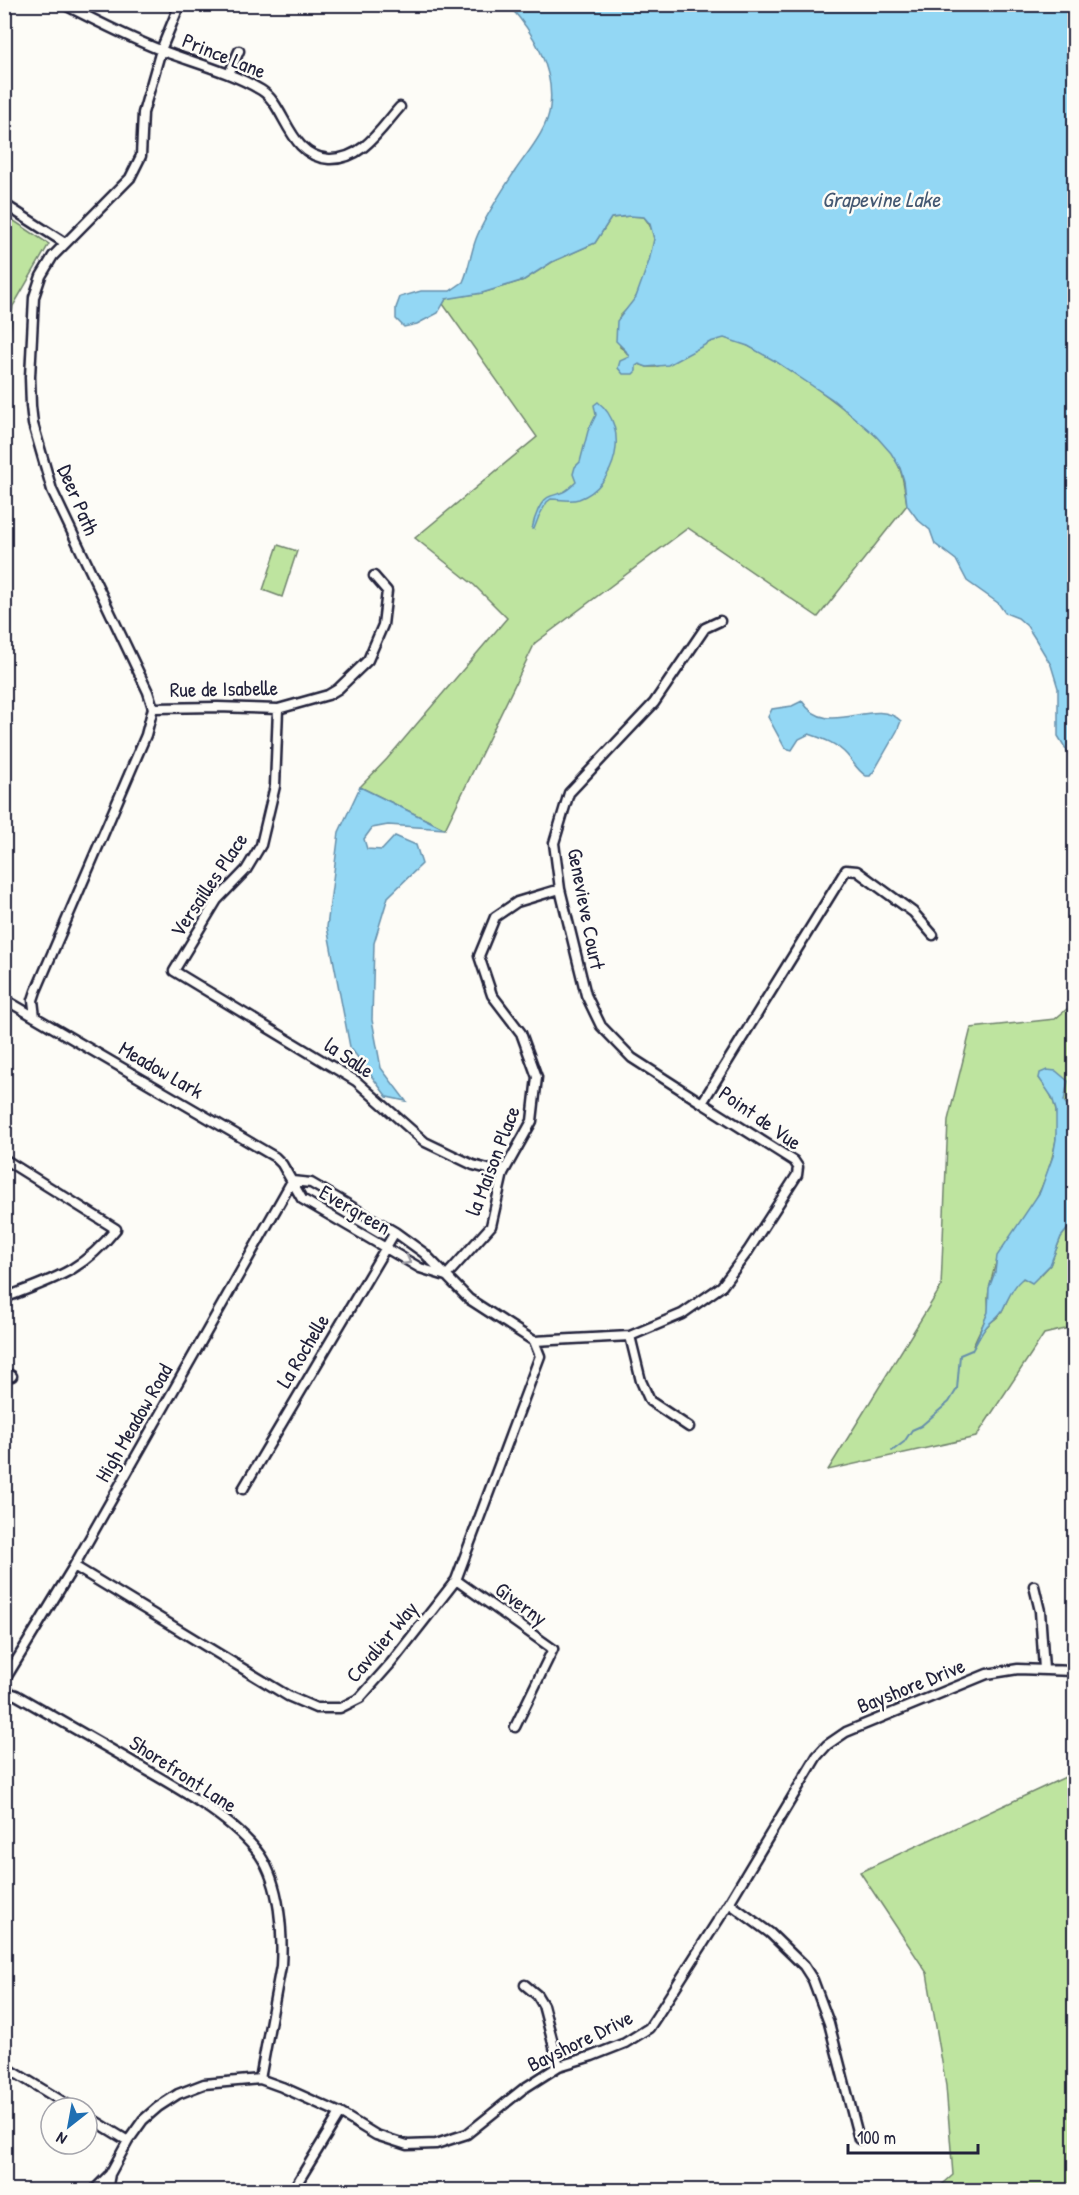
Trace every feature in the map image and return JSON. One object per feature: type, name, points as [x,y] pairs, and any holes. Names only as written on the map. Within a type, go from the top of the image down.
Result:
[{"type":"street","name":"Prince Lane","points":[[63,4],[161,50],[229,75],[269,95],[297,143],[312,153],[329,159],[351,155],[364,147],[400,106]]},
{"type":"street","name":"Deer Path","points":[[153,708],[148,692],[52,490],[33,424],[30,377],[34,297],[41,276],[53,256],[130,178],[141,156],[143,113],[161,50],[180,4]]},
{"type":"street","points":[[229,75],[239,51]]},
{"type":"street","points":[[4,204],[65,243]]},
{"type":"street","name":"Rue de Isabelle","points":[[153,708],[278,709],[328,695],[338,689],[369,660],[383,625],[387,591],[374,576]]},
{"type":"street","name":"Genevieve Court","points":[[702,1103],[632,1058],[601,1026],[586,995],[560,889],[554,843],[569,793],[654,703],[705,628],[720,621]]},
{"type":"street","points":[[36,1017],[33,1000],[36,992],[146,735],[153,708]]},
{"type":"street","name":"Versailles Place","points":[[174,971],[217,900],[246,870],[261,845],[275,786],[278,709]]},
{"type":"street","name":"Point de Vue","points":[[534,1341],[630,1336],[672,1320],[722,1286],[748,1251],[796,1175],[798,1167],[794,1161],[702,1103],[846,870],[857,871],[913,912],[933,935]]},
{"type":"street","name":"la Maison Place","points":[[446,1276],[491,1226],[503,1173],[532,1121],[537,1077],[521,1033],[492,995],[479,956],[495,917],[517,902],[560,889]]},
{"type":"street","name":"la Salle","points":[[174,971],[356,1082],[426,1142],[473,1164],[503,1173]]},
{"type":"street","name":"Meadow Lark","points":[[4,999],[275,1157],[292,1181]]},
{"type":"street","points":[[4,1159],[116,1229],[99,1250],[69,1273],[4,1298]]},
{"type":"street","name":"Evergreen","points":[[292,1181],[311,1183],[395,1232],[424,1253],[469,1299],[534,1341]]},
{"type":"street","name":"Evergreen","points":[[292,1181],[302,1199],[420,1268],[446,1276]]},
{"type":"street","name":"High Meadow Road","points":[[4,1681],[74,1566],[292,1181]]},
{"type":"street","name":"La Rochelle","points":[[243,1489],[395,1232]]},
{"type":"street","points":[[630,1336],[641,1381],[650,1401],[689,1427]]},
{"type":"street","name":"Cavalier Way","points":[[74,1566],[288,1696],[316,1708],[340,1708],[360,1698],[391,1663],[456,1580],[540,1356],[534,1341]]},
{"type":"street","name":"Giverny","points":[[456,1580],[553,1649],[514,1727]]},
{"type":"street","points":[[1034,1586],[1040,1611],[1044,1669]]},
{"type":"street","name":"Bayshore Drive","points":[[107,2190],[111,2174],[128,2141],[143,2120],[178,2094],[204,2084],[260,2079],[340,2113],[376,2134],[407,2145],[436,2144],[467,2134],[523,2089],[559,2066],[608,2051],[649,2028],[729,1903],[817,1756],[827,1745],[846,1732],[987,1674],[1018,1669],[1074,1671]]},
{"type":"street","name":"Shorefront Lane","points":[[4,1691],[16,1695],[212,1810],[250,1843],[261,1857],[269,1873],[282,1923],[282,1950],[260,2079]]},
{"type":"street","points":[[729,1903],[770,1933],[804,1966],[813,1980],[829,2023],[859,2139]]},
{"type":"street","points":[[525,1984],[537,1995],[543,2005],[559,2066]]},
{"type":"street","points":[[4,2066],[53,2096]]},
{"type":"street","points":[[293,2190],[340,2113]]},
{"type":"street","points":[[99,2123],[128,2141]]},
{"type":"street","name":"Bayshore Drive","points":[[94,2190],[111,2174]]},
{"type":"green space","points":[[5,215],[49,244],[13,306],[8,348],[4,346]]},
{"type":"green space","points":[[644,217],[654,239],[652,254],[642,284],[634,301],[620,316],[620,347],[636,366],[639,364],[656,367],[723,338],[739,342],[760,352],[812,385],[881,440],[899,465],[907,505],[818,617],[688,528],[535,643],[445,829],[360,787],[387,759],[507,618],[474,585],[415,538],[537,437],[443,304],[446,299],[482,293],[524,280],[552,262],[595,243],[611,218]]},
{"type":"green space","points":[[278,545],[297,551],[282,597],[263,590]]},
{"type":"green space","points":[[1074,1003],[1074,1104],[1067,1105],[1064,1101],[1065,1090],[1039,1078],[1051,1095],[1056,1112],[1057,1127],[1052,1159],[1033,1204],[999,1256],[989,1290],[988,1312],[973,1346],[985,1328],[1001,1313],[1017,1283],[1024,1278],[1039,1277],[1050,1265],[1061,1237],[1074,1221],[1074,1327],[1044,1334],[976,1437],[828,1470],[941,1287],[948,1120],[971,1028],[1055,1019]]},
{"type":"green space","points":[[1074,1773],[1074,2190],[936,2190],[953,2175],[946,2086],[927,1973],[860,1872]]},
{"type":"water","name":"Grapevine Lake","points":[[508,5],[1074,5],[1074,762],[1058,736],[1058,688],[1051,665],[1036,640],[1027,626],[1018,618],[1005,613],[998,603],[967,581],[956,560],[935,544],[930,530],[918,520],[907,505],[900,468],[876,436],[832,399],[775,361],[748,346],[724,338],[710,342],[668,365],[647,367],[639,364],[633,374],[623,374],[618,368],[620,361],[629,357],[616,341],[617,321],[636,297],[654,239],[650,224],[644,217],[611,218],[595,243],[552,262],[524,280],[482,293],[446,299],[438,313],[417,324],[404,327],[396,319],[396,308],[400,297],[421,291],[450,291],[463,282],[482,226],[545,124],[551,93],[546,65],[534,39]]},
{"type":"water","points":[[598,402],[608,413],[614,426],[615,455],[610,469],[592,492],[579,499],[551,499],[547,502],[532,529],[536,515],[544,501],[565,491],[576,482],[573,474],[580,462],[588,431],[596,415],[594,405]]},
{"type":"water","points":[[802,701],[813,712],[824,717],[837,718],[877,713],[890,714],[901,721],[870,776],[860,771],[839,747],[809,734],[799,739],[792,750],[785,748],[768,717],[772,709],[792,706]]},
{"type":"water","points":[[360,787],[445,829],[388,825],[372,828],[364,839],[367,849],[382,850],[395,836],[416,845],[422,864],[388,897],[374,943],[372,1020],[381,1068],[406,1101],[387,1097],[350,1047],[327,927],[339,832]]},
{"type":"water","points":[[1047,1070],[1056,1071],[1068,1081],[1064,1101],[1067,1105],[1074,1104],[1074,1221],[1061,1237],[1050,1265],[1032,1283],[1023,1278],[1019,1281],[1001,1312],[985,1329],[972,1351],[988,1312],[989,1288],[995,1272],[997,1256],[1040,1192],[1053,1156],[1056,1139],[1056,1110],[1052,1097],[1039,1078],[1040,1073]]},
{"type":"waterway","points":[[892,1451],[904,1442],[912,1430],[921,1426],[949,1402],[957,1389],[960,1355],[972,1350]]}]
